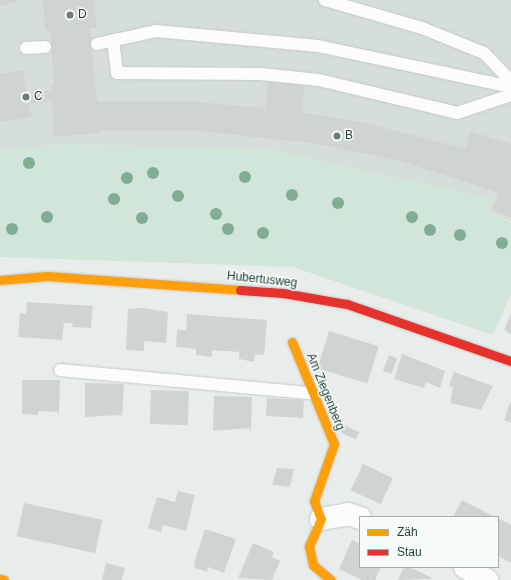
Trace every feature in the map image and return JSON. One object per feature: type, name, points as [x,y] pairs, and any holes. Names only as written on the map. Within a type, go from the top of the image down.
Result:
[{"type":"street","name":"Hubertusweg","points":[[0,280],[48,276],[283,293],[347,304],[511,361]]},
{"type":"street","name":"Am Ziegenberg","points":[[292,342],[310,393],[334,444],[314,501],[321,519]]},
{"type":"street","points":[[330,580],[313,565],[309,546],[321,519],[348,514],[359,518]]},
{"type":"street","points":[[467,568],[487,580]]},
{"type":"street","points":[[0,579],[4,580]]},
{"type":"lane","points":[[325,0],[422,28],[484,53],[511,81]]},
{"type":"lane","points":[[97,44],[156,31],[318,46],[511,88]]},
{"type":"lane","points":[[113,40],[117,73],[260,74],[319,80],[457,112],[511,95]]},
{"type":"lane","points":[[26,48],[45,47]]},
{"type":"lane","points":[[60,370],[310,393]]},
{"type":"shaded area","points":[[0,0],[511,0],[511,222],[489,212],[492,199],[62,144],[0,151]]},
{"type":"green space","points":[[62,144],[267,149],[492,199],[489,212],[511,223],[511,294],[493,335],[293,267],[0,257],[0,151]]},
{"type":"building","points":[[0,0],[21,0],[0,6]]},
{"type":"building","name":"B","points":[[43,0],[95,0],[96,28],[90,28],[97,102],[186,101],[265,108],[268,79],[305,84],[302,112],[370,124],[465,149],[470,131],[511,144],[511,217],[492,210],[498,193],[401,161],[317,144],[191,130],[99,130],[99,133],[54,137],[52,101],[29,104],[32,116],[0,122],[0,74],[23,70],[27,93],[52,90],[51,85],[54,85],[50,30],[45,31]]},
{"type":"building","points":[[27,302],[93,306],[91,328],[72,327],[73,323],[64,323],[62,340],[18,337],[20,313],[26,314]]},
{"type":"building","points":[[143,308],[168,312],[166,343],[144,341],[144,351],[126,350],[128,309]]},
{"type":"building","points":[[511,313],[511,334],[504,330]]},
{"type":"building","points":[[187,314],[267,320],[264,355],[255,354],[254,362],[239,359],[239,352],[212,350],[212,357],[196,355],[196,349],[176,347],[177,330],[186,330]]},
{"type":"building","points":[[329,331],[379,346],[367,383],[318,368]]},
{"type":"building","points":[[402,354],[445,371],[440,388],[426,382],[424,388],[394,379]]},
{"type":"building","points":[[389,355],[397,358],[391,374],[383,371]]},
{"type":"building","points":[[454,372],[493,386],[481,410],[450,403],[453,387],[449,386]]},
{"type":"building","points":[[22,380],[60,380],[59,415],[58,412],[38,411],[38,415],[22,414]]},
{"type":"building","points":[[85,383],[124,384],[122,419],[121,415],[85,417]]},
{"type":"building","points":[[151,390],[189,391],[188,425],[150,424]]},
{"type":"building","points":[[214,396],[252,397],[251,433],[249,428],[213,431]]},
{"type":"building","points":[[267,398],[304,400],[303,418],[266,416]]},
{"type":"building","points":[[511,400],[511,423],[504,420]]},
{"type":"building","points":[[344,425],[359,432],[356,439],[341,432]]},
{"type":"building","points":[[363,464],[393,478],[381,504],[351,490]]},
{"type":"building","points":[[277,468],[294,469],[290,487],[272,485]]},
{"type":"building","points":[[178,491],[195,495],[186,531],[163,525],[161,532],[148,528],[157,497],[175,502]]},
{"type":"building","points":[[462,500],[493,516],[454,516]]},
{"type":"building","points":[[24,503],[102,520],[95,553],[17,536]]},
{"type":"building","points":[[499,519],[511,525],[511,563],[499,557]]},
{"type":"building","points":[[205,529],[236,539],[224,573],[208,567],[207,572],[195,568],[194,563]]},
{"type":"building","points":[[352,540],[359,544],[359,568],[381,568],[375,580],[362,580],[339,569]]},
{"type":"building","points":[[253,543],[274,552],[272,557],[280,561],[272,580],[238,578]]},
{"type":"building","points":[[106,563],[125,568],[122,580],[102,580]]},
{"type":"building","points":[[404,568],[411,568],[434,579],[398,580]]},
{"type":"traffic: slow","points":[[0,280],[47,276],[240,290]]},
{"type":"traffic: slow","points":[[292,342],[334,444],[314,501],[321,519],[309,546],[313,565],[331,580]]},
{"type":"traffic: slow","points":[[0,579],[4,580]]},
{"type":"traffic: jam","points":[[240,290],[283,293],[347,304],[511,361]]},
{"type":"place","name":"D","points":[[70,15]]},
{"type":"place","name":"C","points":[[26,97]]},
{"type":"place","name":"B","points":[[337,136]]}]
